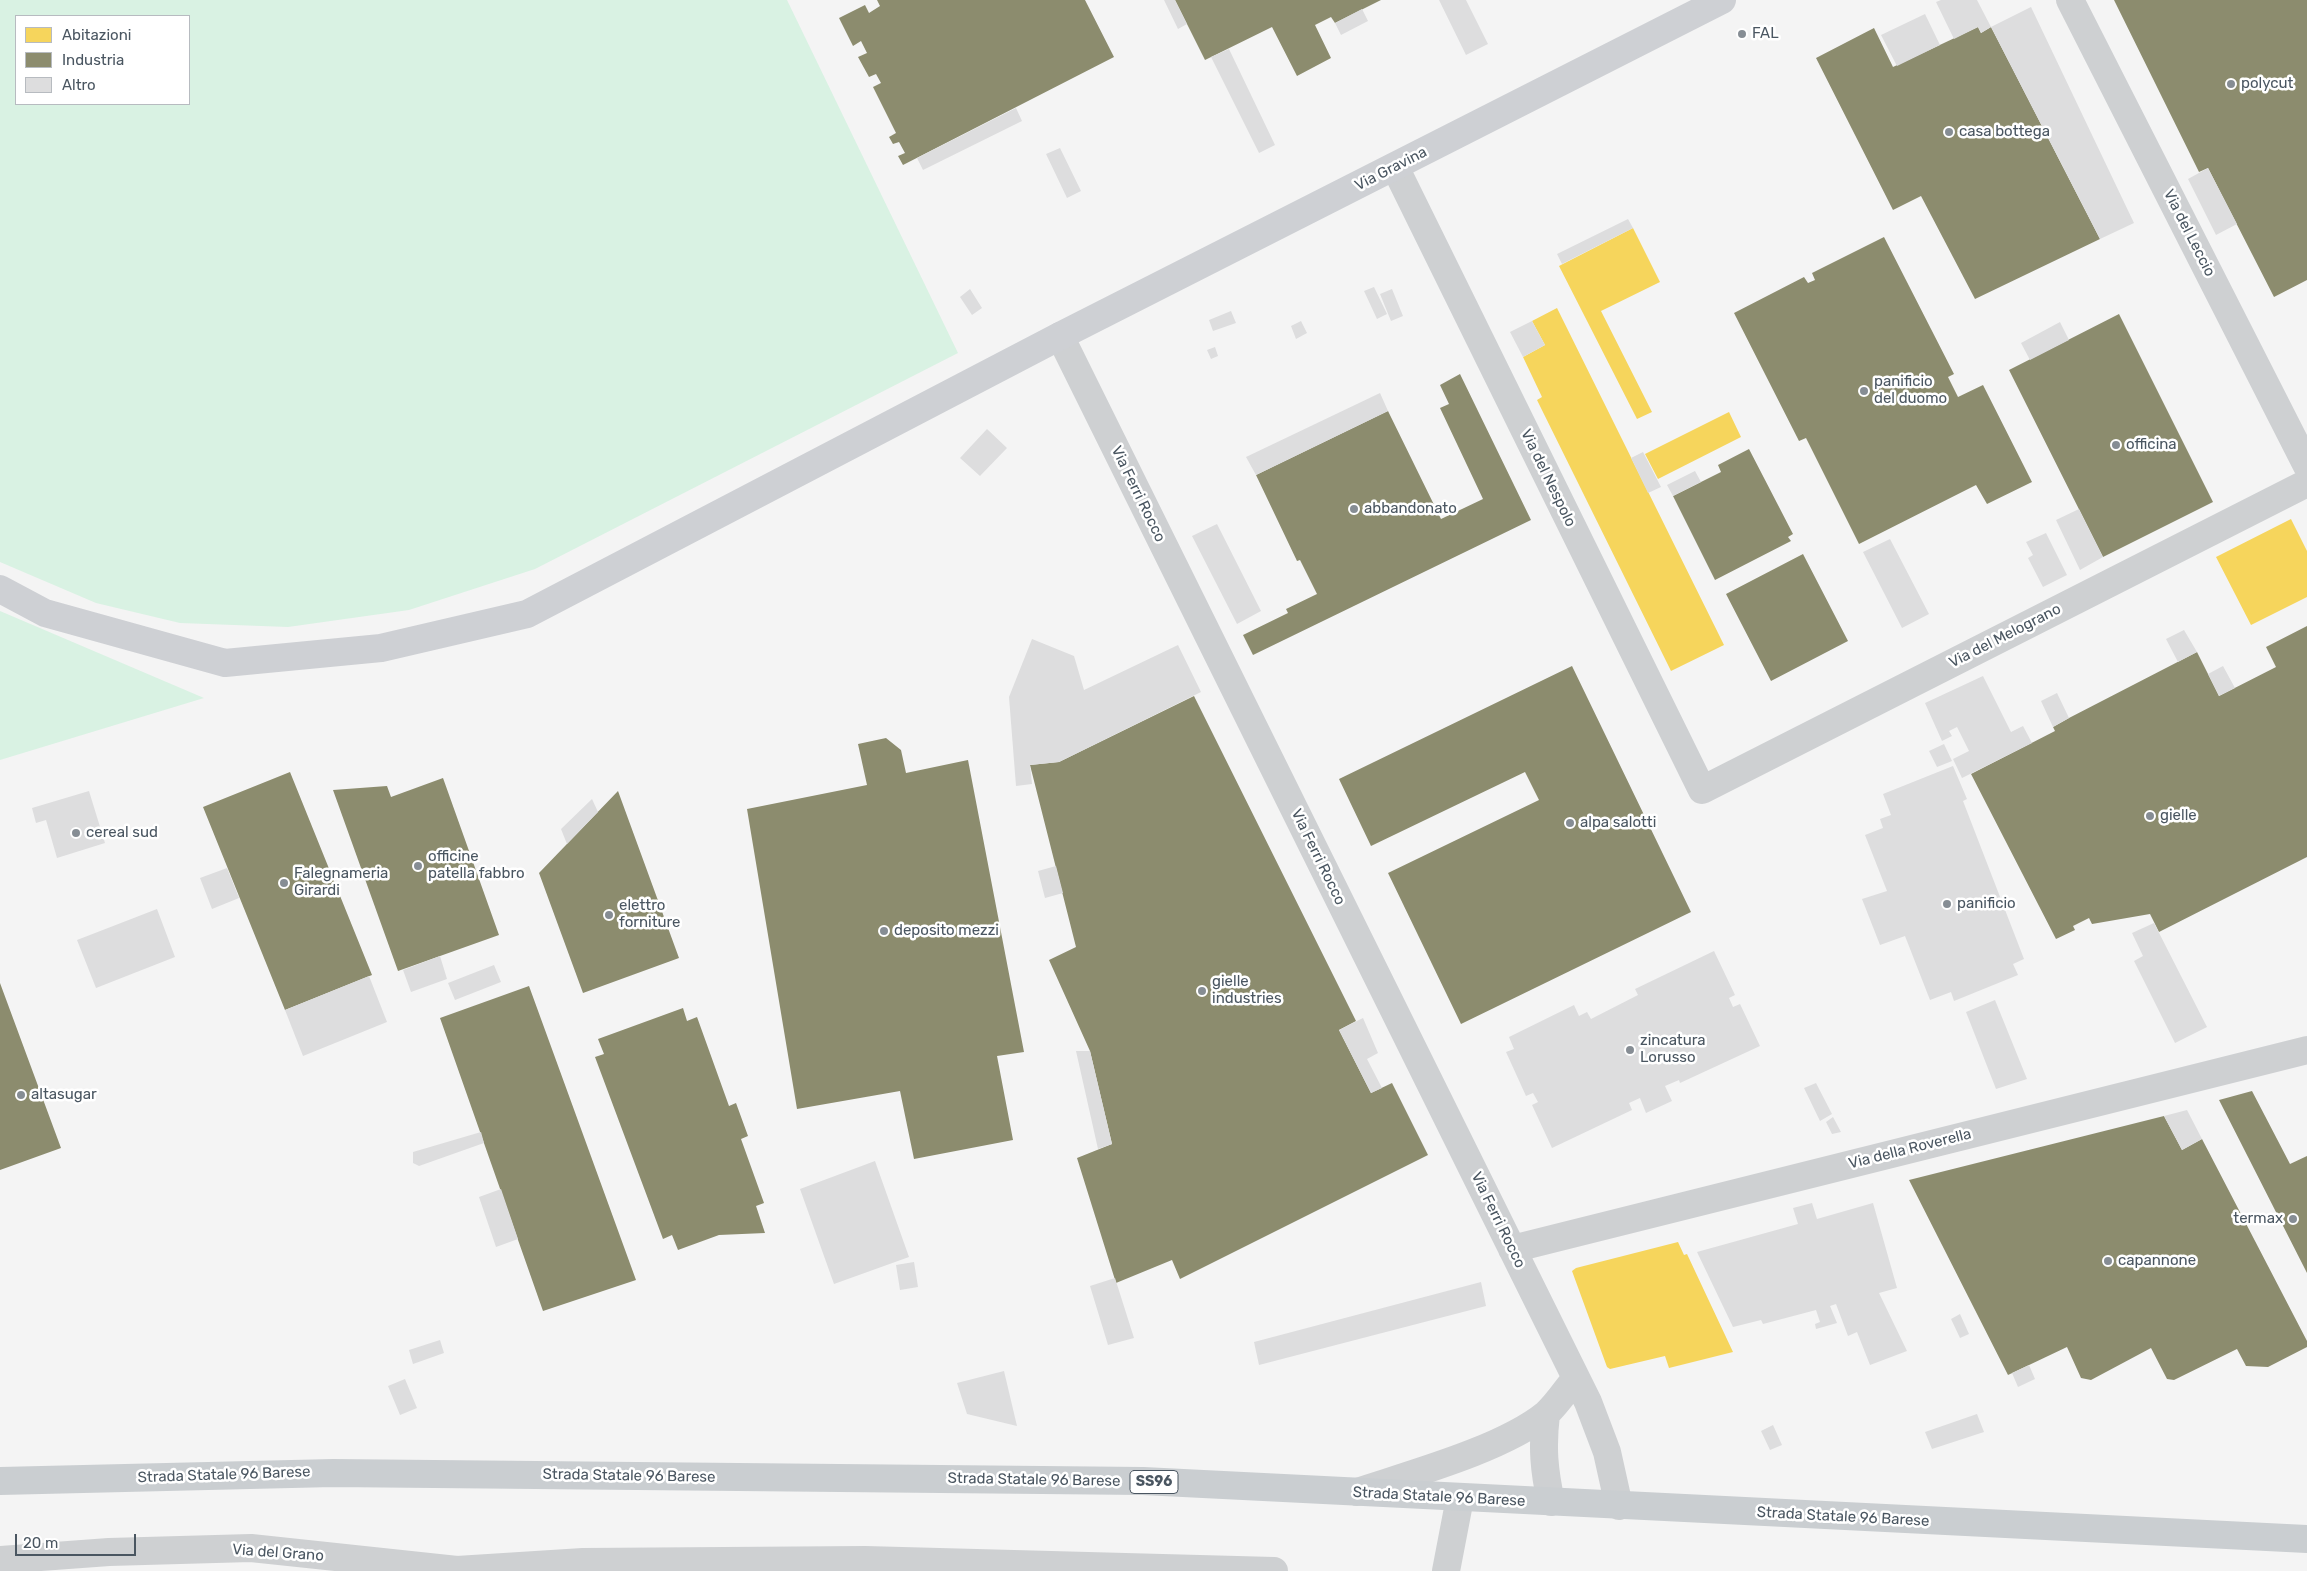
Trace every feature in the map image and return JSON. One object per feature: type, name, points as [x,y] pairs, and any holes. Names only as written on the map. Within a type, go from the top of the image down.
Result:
[{"type":"main road","name":"Via Gravina","points":[[0,589],[45,613],[225,663],[381,648],[527,614],[1060,336],[1722,0]]},
{"type":"main road","name":"Strada Statale 96 Barese","points":[[0,1481],[333,1472],[1143,1482],[2307,1539]]},
{"type":"street","name":"Via del Leccio","points":[[2070,0],[2307,466]]},
{"type":"street","name":"Via del Nespolo","points":[[1395,167],[1702,790]]},
{"type":"street","name":"Via Ferri Rocco","points":[[1060,336],[1588,1402],[1607,1452],[1618,1506]]},
{"type":"street","name":"Via del Melograno","points":[[1702,790],[2307,483]]},
{"type":"street","name":"Via della Roverella","points":[[1512,1249],[2307,1050]]},
{"type":"street","points":[[1356,1493],[1473,1452],[1512,1435],[1546,1414],[1576,1379]]},
{"type":"street","points":[[1546,1414],[1542,1444],[1543,1466],[1551,1502]]},
{"type":"street","points":[[1446,1571],[1460,1498]]},
{"type":"street","name":"Via del Grano","points":[[0,1560],[109,1552],[252,1548],[457,1570],[583,1562],[1274,1571]]},
{"type":"green space","points":[[0,0],[787,0],[958,353],[535,569],[409,610],[288,627],[180,623],[96,603],[0,562]]},
{"type":"green space","points":[[0,611],[204,698],[0,760]]},
{"type":"building: Abitazioni","points":[[1633,228],[1660,282],[1601,311],[1652,412],[1637,419],[1559,266]]},
{"type":"building: Abitazioni","points":[[1557,308],[1724,645],[1671,671],[1537,400],[1542,397],[1523,357],[1545,345],[1532,321]]},
{"type":"building: Abitazioni","points":[[1729,412],[1741,437],[1658,479],[1645,454]]},
{"type":"building: Abitazioni","points":[[2291,519],[2307,551],[2307,597],[2251,625],[2216,557]]},
{"type":"building: Abitazioni","points":[[1678,1242],[1684,1255],[1687,1254],[1733,1352],[1669,1368],[1665,1356],[1610,1369],[1607,1367],[1572,1271],[1576,1268]]},
{"type":"building: Industria","points":[[877,0],[1085,0],[1114,57],[903,165],[898,156],[905,153],[899,142],[893,144],[889,137],[896,133],[873,87],[881,83],[876,74],[869,77],[858,57],[867,53],[861,41],[853,46],[839,18],[865,5],[869,13],[880,6]]},
{"type":"building: Industria","points":[[1175,0],[1381,0],[1335,23],[1331,17],[1315,25],[1331,58],[1297,76],[1272,27],[1205,60]]},
{"type":"building: Industria","name":"polycut","points":[[2114,0],[2307,0],[2307,280],[2274,297],[2208,168],[2199,172]]},
{"type":"building: Industria","name":"casa bottega","points":[[1978,27],[1981,33],[1991,27],[2100,239],[1975,299],[1921,196],[1893,210],[1816,58],[1874,28],[1893,67]]},
{"type":"building: Industria","name":"panificio del duomo","points":[[1884,237],[1954,374],[1948,377],[1958,397],[1983,385],[2032,482],[1987,504],[1976,485],[1859,544],[1806,438],[1799,441],[1734,313],[1804,277],[1808,283],[1815,280],[1812,273]]},
{"type":"building: Industria","name":"officina","points":[[2119,314],[2213,502],[2103,557],[2009,370]]},
{"type":"building: Industria","name":"abbandonato","points":[[1460,374],[1531,520],[1253,655],[1243,635],[1288,613],[1286,609],[1317,594],[1300,560],[1297,561],[1256,475],[1388,411],[1441,519],[1483,499],[1440,408],[1449,404],[1440,385]]},
{"type":"building: Industria","points":[[1749,449],[1793,534],[1788,537],[1791,541],[1715,580],[1673,496],[1721,472],[1718,465]]},
{"type":"building: Industria","points":[[1803,554],[1848,641],[1771,681],[1726,594]]},
{"type":"building: Industria","name":"gielle","points":[[2307,626],[2307,857],[2159,932],[2150,914],[2092,924],[2089,918],[2073,926],[2075,930],[2056,939],[1971,774],[2055,731],[2053,727],[2069,718],[2197,652],[2219,696],[2276,667],[2266,647]]},
{"type":"building: Industria","name":"alpa salotti","points":[[1572,666],[1691,912],[1461,1024],[1388,873],[1539,800],[1525,772],[1371,846],[1339,779]]},
{"type":"building: Industria","name":"gielle industries","points":[[1194,696],[1356,1021],[1339,1030],[1371,1093],[1392,1083],[1428,1155],[1180,1279],[1172,1260],[1116,1283],[1077,1158],[1112,1144],[1090,1051],[1049,960],[1076,947],[1030,765],[1059,762]]},
{"type":"building: Industria","name":"deposito mezzi","points":[[886,738],[901,750],[906,773],[968,760],[1024,1052],[997,1056],[1013,1140],[914,1159],[900,1091],[797,1109],[747,809],[867,785],[858,744]]},
{"type":"building: Industria","name":"Falegnameria Girardi","points":[[290,772],[372,975],[285,1010],[203,807]]},
{"type":"building: Industria","name":"officine patella fabbro","points":[[443,778],[499,935],[398,971],[333,790],[387,786],[391,797]]},
{"type":"building: Industria","name":"elettro forniture","points":[[618,791],[679,958],[583,993],[539,873]]},
{"type":"building: Industria","name":"altasugar","points":[[0,983],[61,1148],[0,1170]]},
{"type":"building: Industria","points":[[529,986],[636,1280],[543,1311],[440,1018]]},
{"type":"building: Industria","points":[[683,1008],[687,1021],[697,1017],[729,1106],[736,1103],[748,1136],[741,1139],[764,1203],[756,1206],[765,1233],[719,1235],[678,1250],[672,1235],[663,1239],[595,1057],[604,1054],[598,1039]]},
{"type":"building: Industria","name":"termax","points":[[2252,1091],[2290,1164],[2307,1156],[2307,1273],[2219,1100]]},
{"type":"building: Industria","name":"capannone","points":[[2164,1116],[2182,1150],[2202,1139],[2307,1341],[2307,1347],[2268,1367],[2246,1366],[2237,1349],[2174,1380],[2167,1379],[2151,1348],[2091,1380],[2081,1378],[2067,1347],[2008,1375],[1909,1180]]},
{"type":"building: Altro","points":[[1164,0],[1175,0],[1187,24],[1178,29]]},
{"type":"building: Altro","points":[[1439,0],[1466,0],[1488,44],[1466,55]]},
{"type":"building: Altro","points":[[1941,0],[1977,0],[1991,27],[1981,33],[1978,27],[1954,39],[1936,2]]},
{"type":"building: Altro","points":[[2031,7],[2134,223],[2100,239],[1991,27]]},
{"type":"building: Altro","points":[[1362,9],[1368,21],[1341,35],[1335,23]]},
{"type":"building: Altro","points":[[1925,14],[1940,45],[1897,66],[1881,35]]},
{"type":"building: Altro","points":[[1229,49],[1275,145],[1259,153],[1211,57]]},
{"type":"building: Altro","points":[[1016,108],[1022,121],[923,170],[917,158]]},
{"type":"building: Altro","points":[[1060,148],[1081,191],[1067,198],[1046,154]]},
{"type":"building: Altro","points":[[2208,168],[2237,224],[2216,235],[2188,179]]},
{"type":"building: Altro","points":[[1628,219],[1633,228],[1562,264],[1557,254]]},
{"type":"building: Altro","points":[[1374,287],[1387,314],[1377,319],[1364,291]]},
{"type":"building: Altro","points":[[970,289],[982,308],[972,315],[960,297]]},
{"type":"building: Altro","points":[[1392,289],[1403,316],[1391,321],[1380,294]]},
{"type":"building: Altro","points":[[1231,311],[1236,323],[1213,331],[1209,320]]},
{"type":"building: Altro","points":[[1301,321],[1307,333],[1296,339],[1291,326]]},
{"type":"building: Altro","points":[[1532,321],[1545,345],[1523,357],[1510,332]]},
{"type":"building: Altro","points":[[2060,322],[2069,340],[2030,360],[2021,343]]},
{"type":"building: Altro","points":[[1215,347],[1218,356],[1211,359],[1207,350]]},
{"type":"building: Altro","points":[[1380,393],[1388,411],[1256,475],[1246,457]]},
{"type":"building: Altro","points":[[987,429],[1007,448],[980,476],[960,458]]},
{"type":"building: Altro","points":[[1643,452],[1661,487],[1648,493],[1631,458]]},
{"type":"building: Altro","points":[[1695,471],[1701,482],[1673,496],[1667,485]]},
{"type":"building: Altro","points":[[2079,509],[2103,557],[2080,570],[2056,520]]},
{"type":"building: Altro","points":[[1217,524],[1261,611],[1237,624],[1192,536]]},
{"type":"building: Altro","points":[[2046,533],[2067,575],[2043,587],[2028,558],[2033,555],[2026,542]]},
{"type":"building: Altro","points":[[1890,539],[1929,614],[1902,628],[1863,552]]},
{"type":"building: Altro","points":[[2184,630],[2197,652],[2178,662],[2166,639]]},
{"type":"building: Altro","points":[[1032,639],[1074,656],[1084,690],[1178,645],[1201,692],[1059,762],[1030,765],[1032,784],[1016,786],[1009,697]]},
{"type":"building: Altro","points":[[2223,666],[2235,688],[2219,696],[2208,674]]},
{"type":"building: Altro","points":[[1983,676],[2011,732],[2023,726],[2032,743],[1962,778],[1953,759],[1969,751],[1957,727],[1949,731],[1952,736],[1942,741],[1925,703]]},
{"type":"building: Altro","points":[[2057,693],[2069,718],[2053,727],[2041,701]]},
{"type":"building: Altro","points":[[1944,744],[1952,761],[1937,767],[1929,751]]},
{"type":"building: Altro","name":"panificio","points":[[1953,766],[1967,799],[1963,801],[2024,959],[2013,964],[2018,975],[1954,1001],[1951,992],[1930,1000],[1905,936],[1880,945],[1862,899],[1887,891],[1865,835],[1883,828],[1880,819],[1891,815],[1883,794]]},
{"type":"building: Altro","name":"cereal sud","points":[[89,791],[105,843],[57,858],[46,820],[36,823],[32,808]]},
{"type":"building: Altro","points":[[592,799],[598,812],[567,844],[561,829]]},
{"type":"building: Altro","points":[[1056,866],[1063,893],[1045,898],[1038,871]]},
{"type":"building: Altro","points":[[227,868],[239,898],[212,909],[200,878]]},
{"type":"building: Altro","points":[[157,909],[175,957],[96,988],[77,940]]},
{"type":"building: Altro","points":[[2154,923],[2207,1027],[2175,1043],[2134,961],[2143,956],[2132,933]]},
{"type":"building: Altro","name":"zincatura Lorusso","points":[[1714,951],[1735,995],[1729,998],[1733,1007],[1740,1004],[1760,1046],[1680,1083],[1679,1080],[1665,1086],[1672,1101],[1646,1113],[1640,1098],[1629,1103],[1632,1110],[1552,1148],[1532,1105],[1538,1102],[1533,1093],[1526,1096],[1506,1052],[1514,1049],[1509,1037],[1574,1005],[1579,1016],[1587,1012],[1591,1019],[1638,995],[1635,989]]},
{"type":"building: Altro","points":[[440,956],[447,979],[411,992],[403,970]]},
{"type":"building: Altro","points":[[494,965],[501,982],[455,1000],[448,983]]},
{"type":"building: Altro","points":[[369,976],[387,1022],[303,1056],[285,1010]]},
{"type":"building: Altro","points":[[1995,1000],[2027,1079],[1996,1089],[1966,1012]]},
{"type":"building: Altro","points":[[1363,1018],[1378,1053],[1367,1059],[1382,1088],[1371,1093],[1339,1030]]},
{"type":"building: Altro","points":[[1076,1051],[1090,1051],[1112,1144],[1098,1149]]},
{"type":"building: Altro","points":[[1816,1083],[1832,1114],[1820,1121],[1804,1088]]},
{"type":"building: Altro","points":[[2187,1110],[2202,1139],[2182,1150],[2164,1116]]},
{"type":"building: Altro","points":[[1833,1117],[1841,1132],[1832,1134],[1826,1122]]},
{"type":"building: Altro","points":[[481,1132],[484,1143],[419,1166],[413,1163],[413,1152]]},
{"type":"building: Altro","points":[[875,1161],[909,1257],[834,1284],[800,1189]]},
{"type":"building: Altro","points":[[501,1189],[518,1239],[496,1247],[479,1197]]},
{"type":"building: Altro","points":[[1812,1203],[1817,1219],[1873,1203],[1897,1288],[1879,1293],[1907,1351],[1870,1365],[1857,1332],[1848,1336],[1836,1304],[1830,1306],[1837,1323],[1816,1329],[1815,1324],[1820,1322],[1816,1310],[1763,1324],[1761,1320],[1733,1327],[1697,1252],[1798,1224],[1793,1208]]},
{"type":"building: Altro","points":[[914,1262],[918,1287],[900,1290],[896,1265]]},
{"type":"building: Altro","points":[[1115,1278],[1134,1338],[1108,1345],[1090,1286]]},
{"type":"building: Altro","points":[[1481,1282],[1486,1306],[1259,1365],[1254,1342]]},
{"type":"building: Altro","points":[[1960,1314],[1969,1334],[1960,1338],[1951,1319]]},
{"type":"building: Altro","points":[[440,1340],[444,1353],[413,1364],[409,1350]]},
{"type":"building: Altro","points":[[2029,1365],[2035,1379],[2018,1387],[2012,1373]]},
{"type":"building: Altro","points":[[1004,1371],[1017,1426],[967,1414],[957,1383]]},
{"type":"building: Altro","points":[[405,1379],[417,1408],[400,1415],[388,1386]]},
{"type":"building: Altro","points":[[1977,1414],[1984,1432],[1932,1449],[1925,1432]]},
{"type":"building: Altro","points":[[1773,1425],[1782,1445],[1770,1450],[1761,1431]]},
{"type":"place","name":"FAL","points":[[1742,34]]},
{"type":"place","name":"polycut","points":[[2231,84]]},
{"type":"place","name":"casa bottega","points":[[1949,132]]},
{"type":"place","name":"panificio del duomo","points":[[1864,391]]},
{"type":"place","name":"officina","points":[[2116,445]]},
{"type":"place","name":"abbandonato","points":[[1354,509]]},
{"type":"place","name":"gielle","points":[[2150,816]]},
{"type":"place","name":"alpa salotti","points":[[1570,823]]},
{"type":"place","name":"cereal sud","points":[[76,833]]},
{"type":"place","name":"officine patella fabbro","points":[[418,866]]},
{"type":"place","name":"Falegnameria Girardi","points":[[284,883]]},
{"type":"place","name":"panificio","points":[[1947,904]]},
{"type":"place","name":"elettro forniture","points":[[609,915]]},
{"type":"place","name":"deposito mezzi","points":[[884,931]]},
{"type":"place","name":"gielle industries","points":[[1202,991]]},
{"type":"place","name":"zincatura Lorusso","points":[[1630,1050]]},
{"type":"place","name":"altasugar","points":[[21,1095]]},
{"type":"place","name":"termax","points":[[2293,1219]]},
{"type":"place","name":"capannone","points":[[2108,1261]]}]
